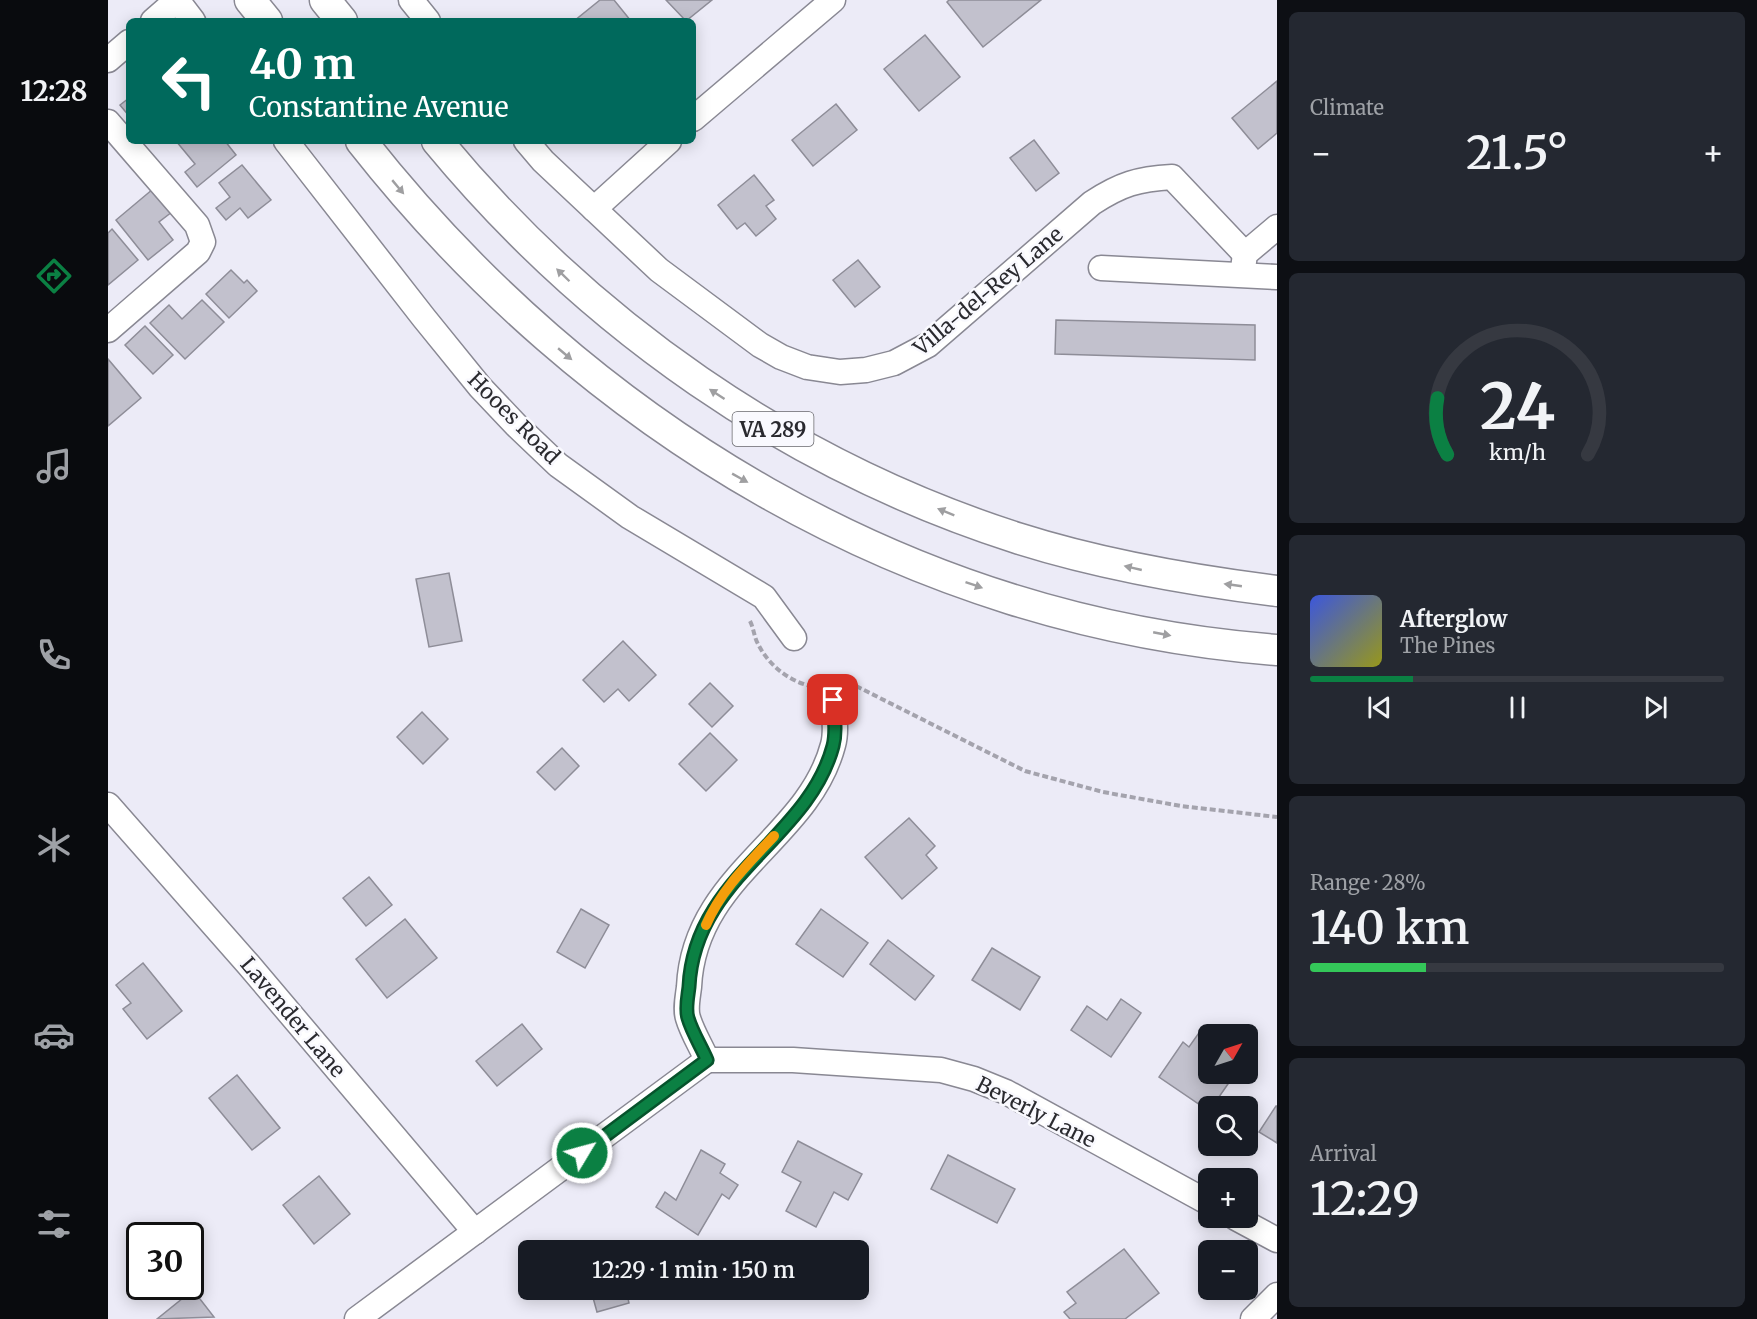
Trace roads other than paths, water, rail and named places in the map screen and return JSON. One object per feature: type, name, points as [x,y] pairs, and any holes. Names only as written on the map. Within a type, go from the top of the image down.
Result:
[{"type":"main road","points":[[250,0],[265,18]]},
{"type":"main road","points":[[325,0],[340,18]]},
{"type":"main road","name":"VA 289","points":[[364,144],[453,249],[539,332],[615,395],[727,470],[844,532],[966,583],[1073,616],[1224,644],[1277,650]]},
{"type":"main road","name":"VA 289","points":[[440,144],[479,190],[572,284],[676,366],[782,434],[899,493],[1020,539],[1149,572],[1277,591]]},
{"type":"main road","points":[[1224,644],[1277,666]]},
{"type":"street","points":[[156,18],[177,0],[191,18]]},
{"type":"street","points":[[411,0],[426,18]]},
{"type":"street","points":[[696,116],[832,0]]},
{"type":"street","points":[[108,60],[126,45]]},
{"type":"street","points":[[108,122],[126,143]]},
{"type":"street","points":[[108,330],[198,252],[203,242],[197,225],[127,144]]},
{"type":"street","name":"Hooes Road","points":[[288,144],[424,318],[480,387],[516,425],[558,465],[615,506],[764,597],[794,638]]},
{"type":"street","name":"Villa-del-Rey Lane","points":[[529,144],[659,270],[760,345],[807,367],[840,372],[866,370],[910,356],[928,345],[1092,202],[1114,189],[1139,179],[1172,177],[1244,264]]},
{"type":"street","points":[[594,209],[666,144]]},
{"type":"street","points":[[1244,264],[1277,227]]},
{"type":"street","points":[[1101,268],[1244,264],[1277,277]]},
{"type":"street","points":[[357,1319],[707,1060],[687,1016],[689,973],[693,957],[713,908],[732,881],[790,820],[813,790],[833,744],[832,689]]},
{"type":"street","name":"Lavender Lane","points":[[108,805],[248,964],[475,1232]]},
{"type":"street","name":"Beverly Lane","points":[[707,1060],[793,1060],[908,1067],[941,1070],[974,1079],[1006,1092],[1198,1197]]},
{"type":"street","points":[[1255,1228],[1277,1240]]},
{"type":"street","points":[[1253,1319],[1277,1296]]}]
